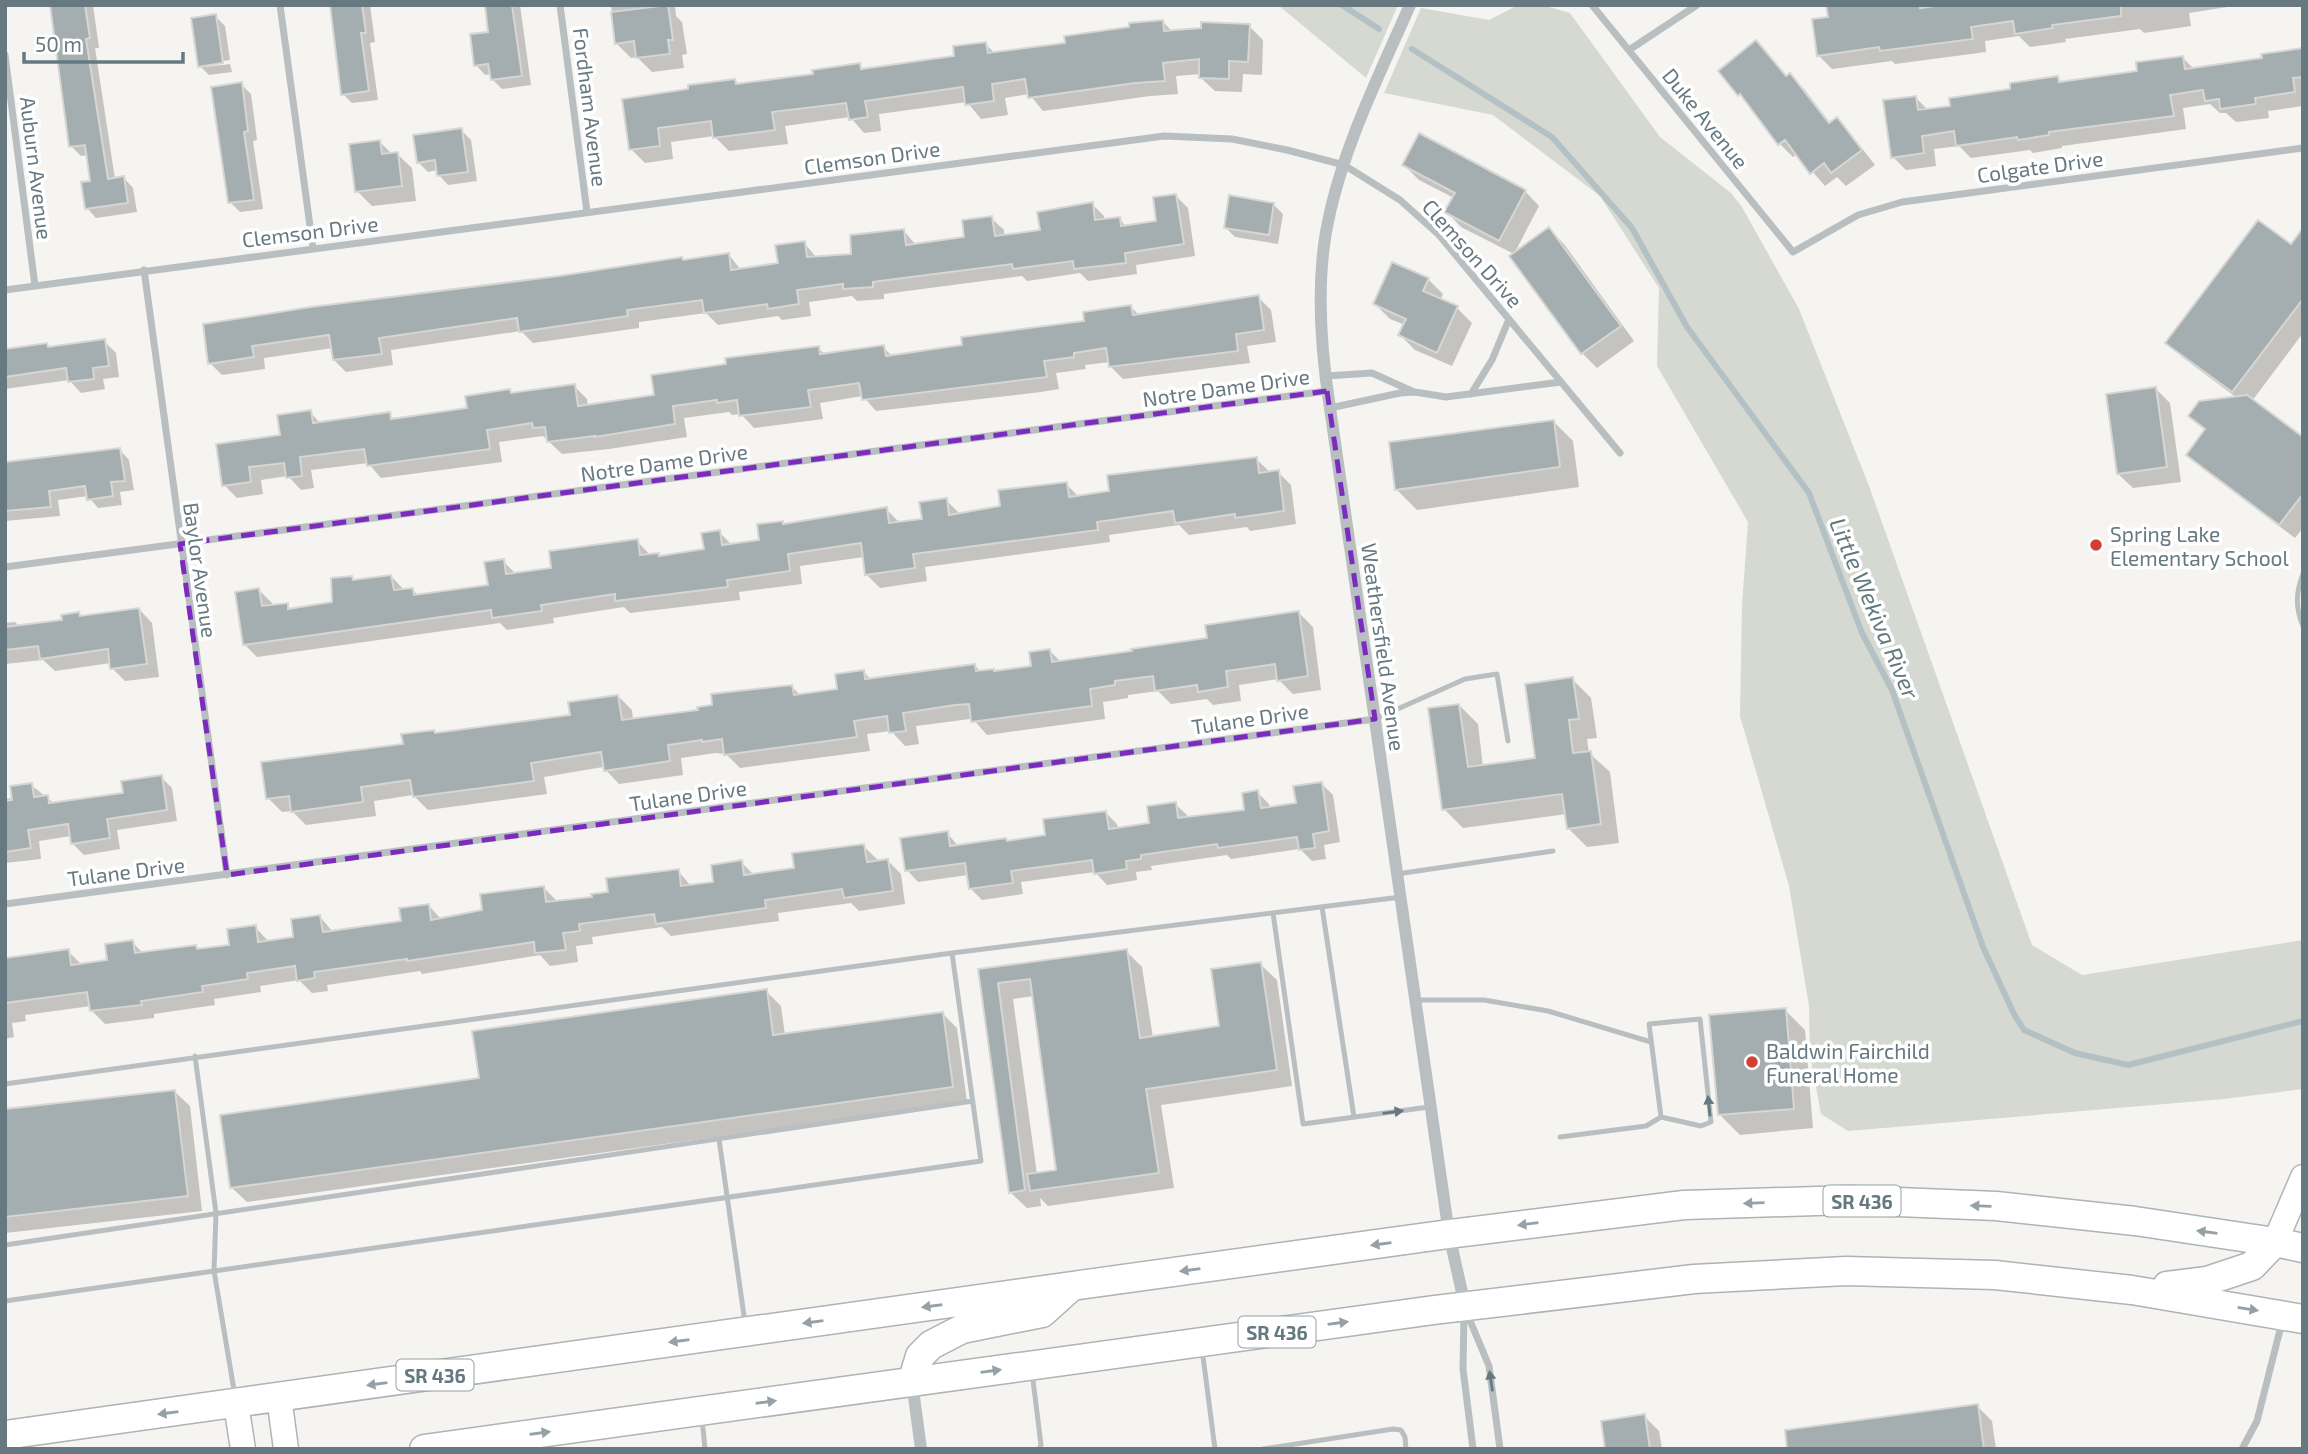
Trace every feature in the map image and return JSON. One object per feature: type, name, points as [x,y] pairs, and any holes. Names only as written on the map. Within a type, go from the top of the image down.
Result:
[{"type":"main road","points":[[2133,1290],[2207,1281],[2252,1266],[2275,1242],[2303,1177]]},
{"type":"main road","name":"SR 436","points":[[5,1435],[1449,1234],[1684,1205],[1849,1200],[1996,1206],[2135,1221],[2303,1248]]},
{"type":"main road","name":"SR 436","points":[[424,1449],[1201,1342],[1694,1279],[1846,1271],[1996,1275],[2133,1290],[2293,1317]]},
{"type":"main road","points":[[912,1382],[920,1356],[931,1345],[962,1329],[1042,1313],[1072,1286]]},
{"type":"main road","points":[[279,1397],[286,1449]]},
{"type":"main road","points":[[236,1404],[243,1449]]},
{"type":"street","points":[[280,5],[313,248]]},
{"type":"street","name":"Fordham Avenue","points":[[560,5],[587,212]]},
{"type":"street","name":"Weathersfield Avenue","points":[[1410,5],[1375,84],[1344,165],[1326,231],[1321,283],[1321,329],[1329,408],[1449,1234],[1465,1307],[1489,1366],[1500,1449]]},
{"type":"street","name":"Duke Avenue","points":[[1592,5],[1793,252]]},
{"type":"street","points":[[1629,50],[1697,5]]},
{"type":"street","name":"Auburn Avenue","points":[[5,55],[34,286]]},
{"type":"street","name":"Clemson Drive","points":[[5,290],[1164,136],[1232,139],[1344,165],[1400,200],[1439,235],[1620,453]]},
{"type":"street","name":"Colgate Drive","points":[[1793,252],[1858,215],[1902,202],[2303,148]]},
{"type":"street","name":"Baylor Avenue","points":[[144,270],[227,875]]},
{"type":"street","points":[[1471,394],[1492,360],[1509,319]]},
{"type":"street","name":"Notre Dame Drive","points":[[1326,376],[1372,373],[1415,392],[1446,397],[1560,382]]},
{"type":"street","name":"Notre Dame Drive","points":[[5,568],[1327,391]]},
{"type":"street","name":"Notre Dame Drive","points":[[1329,408],[1415,392]]},
{"type":"street","name":"Tulane Drive","points":[[5,904],[1375,719]]},
{"type":"street","name":"Weathersfield Avenue","points":[[1465,1307],[1463,1369],[1473,1449]]},
{"type":"street","points":[[2242,1449],[2257,1421],[2293,1317]]},
{"type":"street","points":[[912,1382],[921,1449]]},
{"type":"lane","points":[[2303,573],[2297,588],[2303,626]]},
{"type":"lane","points":[[1375,719],[1465,678],[1497,674],[1508,741]]},
{"type":"lane","points":[[1397,873],[1553,851]]},
{"type":"lane","points":[[5,1084],[952,953],[1401,897]]},
{"type":"lane","points":[[1322,907],[1354,1117]]},
{"type":"lane","points":[[1273,913],[1303,1124],[1431,1107]]},
{"type":"lane","points":[[5,1301],[981,1161],[952,953]]},
{"type":"lane","points":[[1415,1000],[1484,1000],[1548,1012],[1651,1042]]},
{"type":"lane","points":[[1560,1137],[1646,1126],[1661,1117],[1701,1126],[1711,1122],[1700,1019],[1649,1024],[1661,1117]]},
{"type":"lane","points":[[195,1056],[216,1213],[214,1271],[236,1404]]},
{"type":"lane","points":[[5,1245],[972,1101]]},
{"type":"lane","points":[[719,1139],[747,1332]]},
{"type":"lane","points":[[1201,1342],[1214,1449]]},
{"type":"lane","points":[[1031,1366],[1041,1445],[1039,1449]]},
{"type":"lane","points":[[701,1411],[705,1449]]},
{"type":"lane","points":[[1263,1449],[1393,1429],[1401,1430],[1406,1449]]},
{"type":"highlighted area","points":[[1327,391],[1375,719],[227,875],[180,544]]},
{"type":"shaded area","points":[[1278,5],[1398,5],[1366,78]]},
{"type":"shaded area","points":[[1518,5],[1542,5],[1570,13],[1660,137],[1731,193],[1742,207],[1799,309],[1869,486],[2032,945],[2082,975],[2303,940],[2303,1089],[2224,1099],[1848,1131],[1821,1114],[1810,1055],[1809,1006],[1789,886],[1740,716],[1742,605],[1748,522],[1657,366],[1659,288],[1600,196],[1493,115],[1384,93],[1421,8],[1489,20]]},
{"type":"building","points":[[50,5],[85,5],[90,38],[86,39],[108,179],[124,176],[128,203],[85,209],[81,182],[90,181],[85,145],[69,147]]},
{"type":"building","points":[[330,5],[362,5],[366,33],[361,33],[369,91],[341,95]]},
{"type":"building","points":[[485,5],[512,5],[522,76],[491,80],[488,64],[474,66],[470,34],[488,32]]},
{"type":"building","points":[[668,5],[673,40],[668,40],[670,54],[636,58],[634,41],[615,44],[611,12]]},
{"type":"building","points":[[1826,5],[1920,5],[1920,8],[1942,5],[2121,5],[2121,16],[2052,25],[2053,28],[2015,34],[2013,21],[1971,27],[1973,39],[1880,51],[1879,47],[1817,56],[1812,19],[1828,17]]},
{"type":"building","points":[[216,14],[223,63],[198,67],[191,18]]},
{"type":"building","points":[[1163,20],[1164,31],[1201,28],[1201,22],[1250,24],[1248,62],[1229,61],[1229,79],[1199,78],[1199,59],[1163,63],[1165,81],[1028,98],[1025,79],[992,84],[994,101],[965,105],[963,87],[865,101],[868,117],[849,120],[846,103],[772,112],[775,130],[713,138],[711,121],[658,128],[660,146],[629,150],[622,99],[688,89],[688,85],[735,79],[736,84],[813,74],[812,70],[860,63],[861,69],[954,56],[953,46],[986,42],[988,53],[1065,43],[1064,36],[1129,27],[1129,23]]},
{"type":"building","points":[[1756,40],[1786,76],[1790,73],[1829,123],[1837,117],[1862,150],[1831,173],[1824,163],[1810,174],[1785,140],[1778,145],[1740,94],[1738,96],[1718,71]]},
{"type":"building","points":[[2303,48],[2303,77],[2293,78],[2295,92],[2255,98],[2256,104],[2220,109],[2219,99],[2205,101],[2203,90],[2170,95],[2174,116],[2049,132],[2049,135],[2018,140],[2017,137],[1956,146],[1954,131],[1922,136],[1924,153],[1891,158],[1883,100],[1916,96],[1918,110],[1950,106],[1949,98],[2010,89],[2010,83],[2058,76],[2059,82],[2137,71],[2136,62],[2183,56],[2185,69],[2262,58],[2261,54]]},
{"type":"building","points":[[242,82],[248,131],[244,132],[254,200],[228,203],[211,87]]},
{"type":"building","points":[[462,128],[468,172],[437,176],[435,160],[417,163],[413,135]]},
{"type":"building","points":[[1419,133],[1526,190],[1499,241],[1444,212],[1455,193],[1402,165]]},
{"type":"building","points":[[380,140],[382,154],[398,152],[402,186],[355,192],[349,144]]},
{"type":"building","points":[[1176,194],[1184,244],[1125,253],[1126,263],[1074,269],[1073,261],[1013,269],[1012,264],[873,282],[873,287],[843,289],[843,284],[797,290],[799,304],[768,309],[767,304],[704,313],[702,300],[627,310],[628,316],[519,332],[517,318],[379,338],[382,354],[333,360],[329,335],[252,346],[254,357],[208,364],[203,324],[682,257],[683,260],[729,253],[731,270],[778,263],[775,245],[805,241],[807,257],[851,254],[850,235],[904,229],[906,245],[964,237],[962,220],[992,216],[995,236],[1040,230],[1037,212],[1093,202],[1095,220],[1120,217],[1121,226],[1156,221],[1153,197]]},
{"type":"building","points":[[1229,195],[1274,203],[1269,235],[1224,228]]},
{"type":"building","points":[[2258,220],[2291,244],[2303,228],[2303,299],[2232,392],[2165,343]]},
{"type":"building","points":[[1549,227],[1621,326],[1581,354],[1509,256]]},
{"type":"building","points":[[1392,262],[1429,278],[1423,291],[1458,306],[1437,353],[1398,335],[1406,319],[1373,304]]},
{"type":"building","points":[[1259,295],[1264,330],[1236,334],[1238,351],[1109,367],[1106,348],[1074,353],[1074,357],[1044,361],[1047,377],[862,400],[859,383],[808,390],[811,407],[739,416],[737,400],[717,403],[717,400],[673,406],[675,424],[547,442],[545,427],[533,428],[532,423],[487,430],[490,449],[367,466],[364,449],[300,457],[302,476],[286,478],[284,463],[249,467],[251,482],[222,486],[216,444],[280,435],[277,415],[311,410],[313,423],[390,412],[391,419],[467,408],[465,396],[575,384],[578,406],[654,395],[651,375],[726,364],[725,358],[819,346],[820,354],[884,345],[886,356],[962,345],[961,337],[1084,321],[1083,312],[1131,305],[1133,315]]},
{"type":"building","points":[[105,339],[109,366],[93,368],[94,379],[68,382],[66,368],[5,377],[5,349],[47,343],[48,347]]},
{"type":"building","points":[[2156,387],[2167,467],[2117,474],[2106,394]]},
{"type":"building","points":[[2247,395],[2303,437],[2303,494],[2279,525],[2186,455],[2205,429],[2188,416],[2199,401]]},
{"type":"building","points":[[1554,420],[1560,467],[1395,490],[1389,442]]},
{"type":"building","points":[[120,448],[125,481],[111,482],[113,496],[87,500],[85,486],[49,491],[51,507],[5,511],[5,462]]},
{"type":"building","points":[[1257,457],[1259,473],[1279,470],[1284,511],[1235,518],[1235,514],[1175,523],[1173,511],[1097,522],[1098,530],[913,554],[915,568],[865,575],[861,543],[788,554],[790,571],[727,580],[728,587],[615,601],[615,594],[541,605],[542,611],[492,618],[491,610],[243,645],[235,592],[259,588],[262,606],[288,603],[288,609],[332,602],[331,578],[352,576],[353,580],[391,575],[394,590],[413,588],[414,595],[488,585],[484,562],[504,559],[506,574],[551,568],[549,551],[638,539],[640,555],[659,553],[659,556],[704,549],[701,533],[720,530],[722,545],[759,540],[757,524],[783,521],[783,524],[887,507],[889,523],[922,519],[919,502],[947,498],[949,515],[1000,506],[998,490],[1067,482],[1069,497],[1109,491],[1107,475]]},
{"type":"building","points":[[139,608],[147,664],[110,669],[108,649],[40,659],[38,646],[5,650],[5,627],[62,620],[61,615],[79,612],[80,616]]},
{"type":"building","points":[[1299,611],[1308,676],[1277,681],[1275,664],[1226,671],[1228,687],[1198,692],[1197,685],[1155,691],[1153,676],[1115,681],[1115,685],[1090,689],[1092,706],[971,722],[969,704],[955,705],[903,713],[906,731],[889,733],[887,716],[854,721],[857,737],[724,755],[722,739],[702,740],[668,745],[670,761],[604,771],[601,752],[531,763],[534,781],[413,797],[410,780],[361,787],[363,802],[291,812],[289,796],[266,799],[261,762],[403,744],[401,734],[434,730],[435,733],[570,715],[568,702],[618,695],[622,720],[698,710],[697,707],[712,705],[711,694],[792,685],[794,695],[837,689],[835,674],[864,670],[865,679],[975,664],[976,671],[994,671],[1031,666],[1029,652],[1050,649],[1052,662],[1132,651],[1131,649],[1207,638],[1205,625]]},
{"type":"building","points":[[1573,677],[1579,719],[1569,720],[1573,753],[1591,751],[1601,824],[1567,829],[1562,794],[1442,810],[1428,708],[1459,704],[1468,767],[1535,758],[1525,684]]},
{"type":"building","points":[[162,775],[167,810],[107,819],[110,838],[71,844],[68,824],[28,830],[31,848],[5,852],[5,801],[12,800],[10,786],[32,783],[34,797],[48,795],[49,803],[123,793],[121,781]]},
{"type":"building","points":[[1322,782],[1329,831],[1313,834],[1315,848],[1299,850],[1297,837],[1218,848],[1217,844],[1141,855],[1141,859],[1126,861],[1127,869],[1094,874],[1092,860],[1011,871],[1013,883],[969,889],[965,863],[905,871],[900,838],[948,831],[950,846],[1006,838],[1007,841],[1045,835],[1043,819],[1106,811],[1109,829],[1149,823],[1147,806],[1176,802],[1178,818],[1244,810],[1242,793],[1258,790],[1261,808],[1296,803],[1293,786]]},
{"type":"building","points":[[864,844],[867,862],[888,859],[893,891],[844,898],[842,889],[765,900],[766,908],[656,924],[654,914],[579,924],[580,931],[563,933],[566,950],[535,953],[534,942],[314,972],[315,978],[297,981],[295,966],[247,973],[248,979],[202,986],[203,992],[141,1001],[142,1005],[90,1011],[87,992],[5,1003],[5,958],[69,949],[71,965],[107,960],[105,944],[133,940],[135,953],[196,945],[197,949],[229,945],[227,929],[256,925],[258,942],[293,937],[291,919],[320,915],[323,932],[401,921],[399,908],[429,904],[431,920],[482,910],[480,894],[544,886],[546,902],[592,897],[591,894],[608,892],[606,878],[679,869],[681,886],[713,882],[711,865],[742,860],[744,875],[794,868],[792,853]]},
{"type":"building","points":[[1127,949],[1140,1038],[1219,1026],[1211,969],[1261,962],[1277,1070],[1146,1089],[1159,1173],[1030,1191],[1027,1174],[1056,1170],[1030,979],[998,983],[1025,1190],[1009,1193],[978,969]]},
{"type":"building","points":[[767,989],[773,1035],[943,1012],[953,1087],[230,1188],[220,1115],[479,1078],[472,1031]]},
{"type":"building","name":"Baldwin Fairchild Funeral Home","points":[[1786,1008],[1794,1109],[1718,1115],[1709,1015]]},
{"type":"building","points":[[175,1090],[188,1196],[5,1217],[5,1109]]},
{"type":"building","points":[[1978,1404],[1984,1449],[1787,1449],[1785,1430]]},
{"type":"building","points":[[1645,1414],[1650,1449],[1605,1449],[1601,1421]]},
{"type":"waterway","name":"Little Wekiva River","points":[[1342,5],[1379,29]]},
{"type":"waterway","name":"Little Wekiva River","points":[[1412,49],[1552,137],[1632,228],[1687,327],[1809,493],[1862,633],[1892,690],[1983,947],[2024,1030],[2075,1053],[2128,1065],[2303,1021]]},
{"type":"place","name":"Spring Lake Elementary School","points":[[2096,545]]},
{"type":"place","name":"Baldwin Fairchild Funeral Home","points":[[1752,1062]]}]
